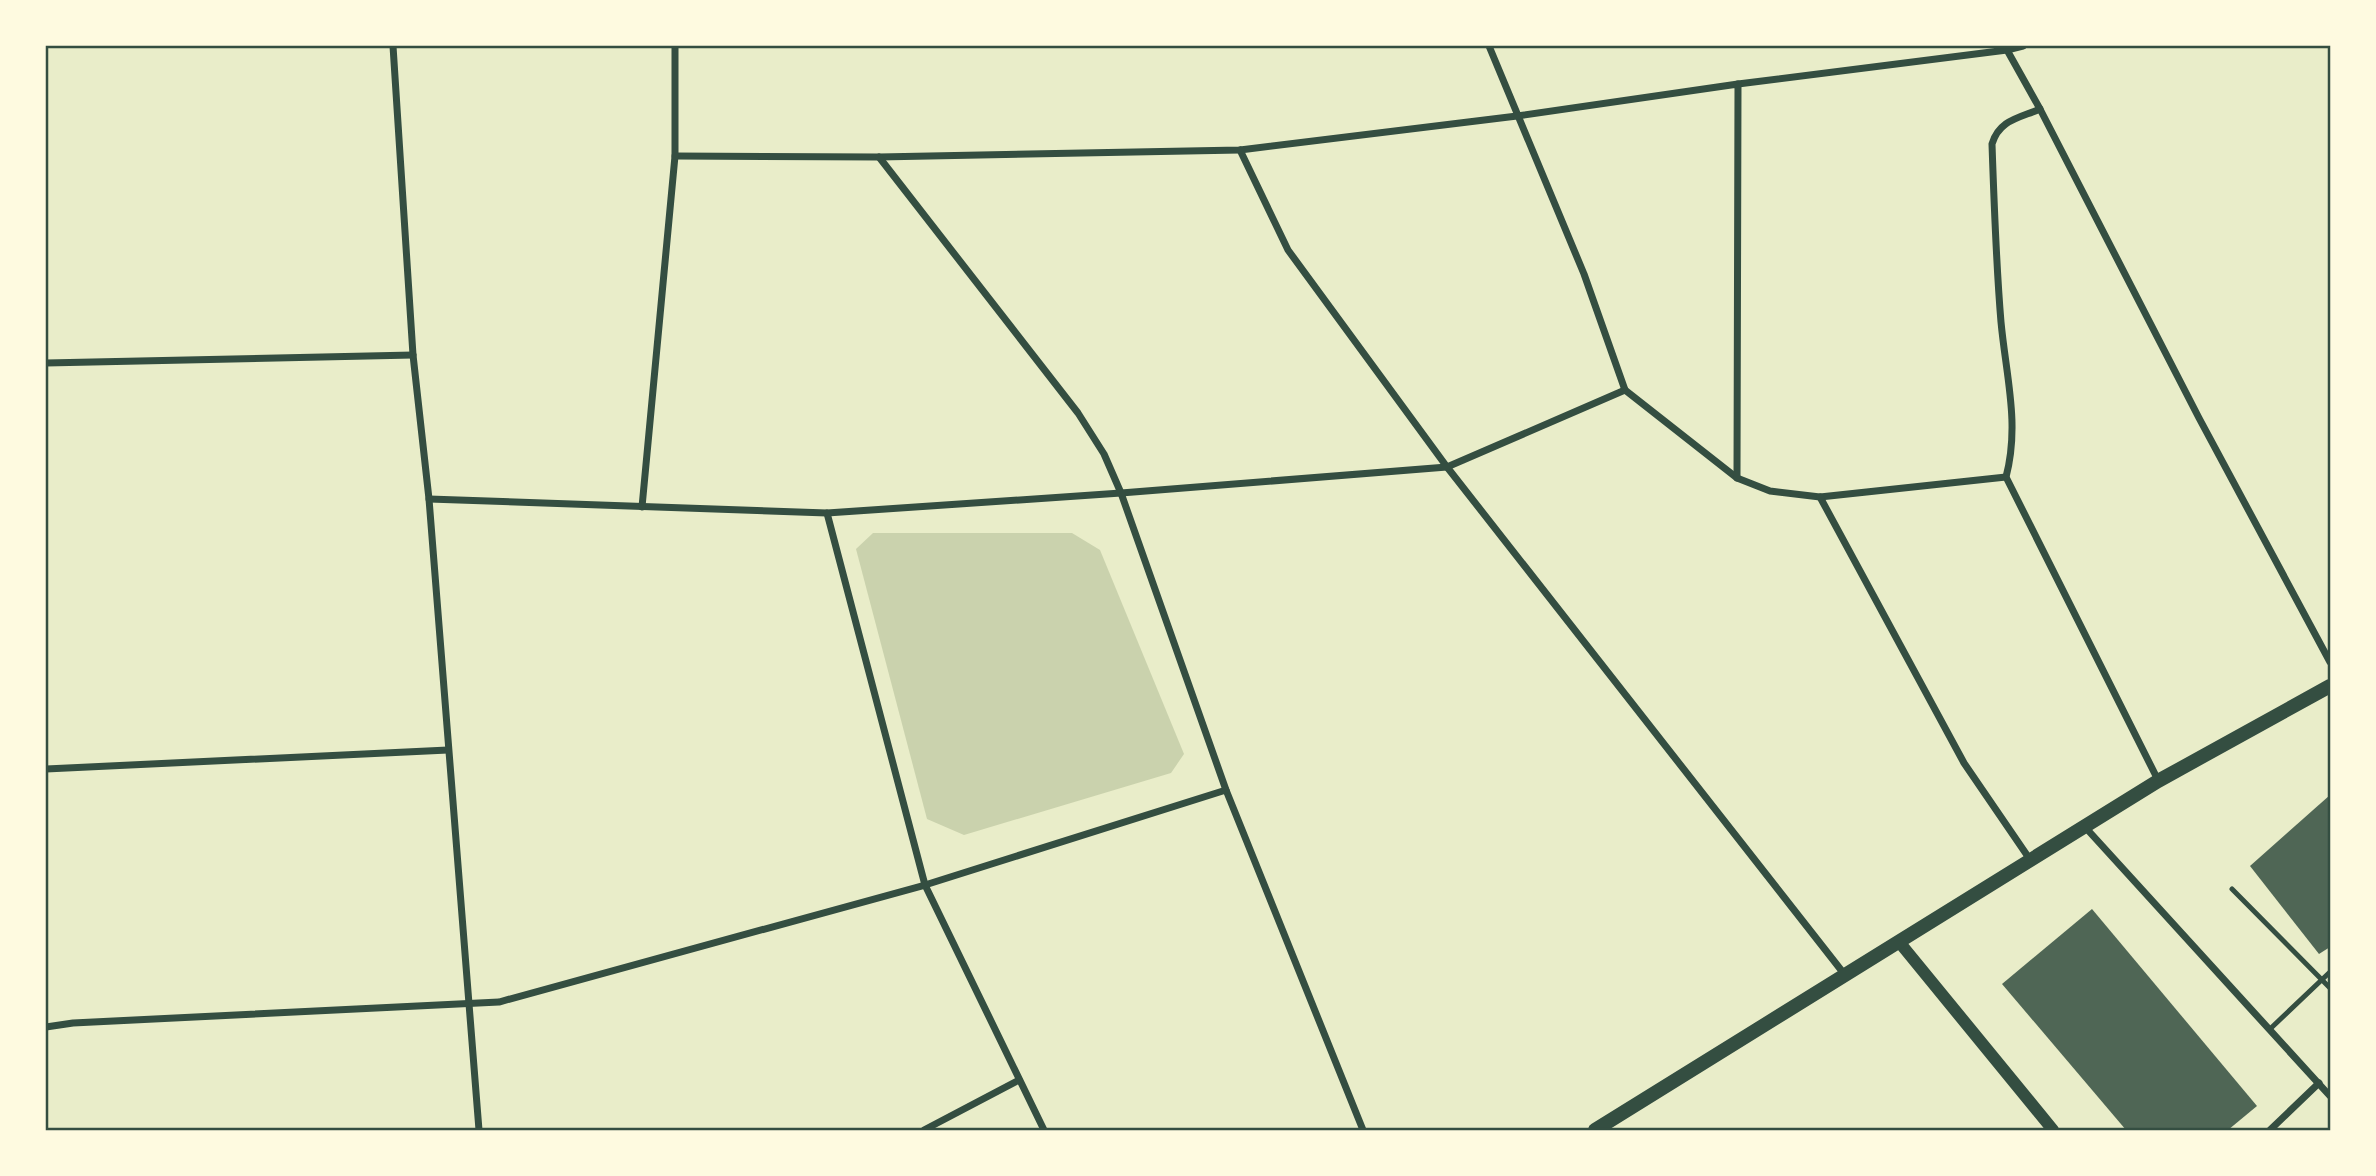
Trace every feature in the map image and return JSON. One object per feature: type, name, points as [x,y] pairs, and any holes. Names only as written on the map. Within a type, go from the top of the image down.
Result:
[{"type":"main road","points":[[1595,1130],[2158,781],[2330,686]]},
{"type":"street","points":[[393,46],[413,355],[429,499],[479,1130]]},
{"type":"street","points":[[642,508],[675,156],[676,46]]},
{"type":"street","points":[[1489,46],[1584,274],[1625,390],[1737,478],[1770,491],[1820,497],[2006,477]]},
{"type":"street","points":[[675,156],[879,157],[1240,150],[1517,116],[2023,46]]},
{"type":"street","points":[[2007,50],[2330,662]]},
{"type":"street","points":[[1737,478],[1738,84]]},
{"type":"street","points":[[2040,109],[2001,126],[1996,131],[1992,144],[1994,232],[2000,312],[2014,429],[2006,477],[2158,781]]},
{"type":"street","points":[[1240,150],[1288,250],[1447,467],[1845,975]]},
{"type":"street","points":[[879,157],[1078,413],[1104,454],[1121,493],[1226,790],[1363,1130]]},
{"type":"street","points":[[46,363],[413,355]]},
{"type":"street","points":[[429,499],[827,513],[1447,467],[1625,390]]},
{"type":"street","points":[[1820,497],[1964,763],[2031,861]]},
{"type":"street","points":[[827,513],[925,885],[1044,1130]]},
{"type":"street","points":[[46,769],[449,750]]},
{"type":"street","points":[[46,1027],[73,1023],[499,1002],[925,885],[1226,790]]},
{"type":"street","points":[[2084,827],[2330,1096]]},
{"type":"street","points":[[1900,943],[2053,1130]]},
{"type":"street","points":[[924,1130],[1019,1080]]},
{"type":"street","points":[[2270,1130],[2319,1083]]},
{"type":"lane","points":[[2232,889],[2330,988]]},
{"type":"lane","points":[[2270,1029],[2330,972]]},
{"type":"green space","points":[[873,533],[1072,533],[1100,550],[1184,754],[1171,773],[964,835],[927,819],[856,549]]},
{"type":"building","points":[[2330,795],[2330,947],[2319,954],[2250,866]]},
{"type":"building","points":[[2092,909],[2257,1106],[2228,1130],[2126,1130],[2002,984]]}]
